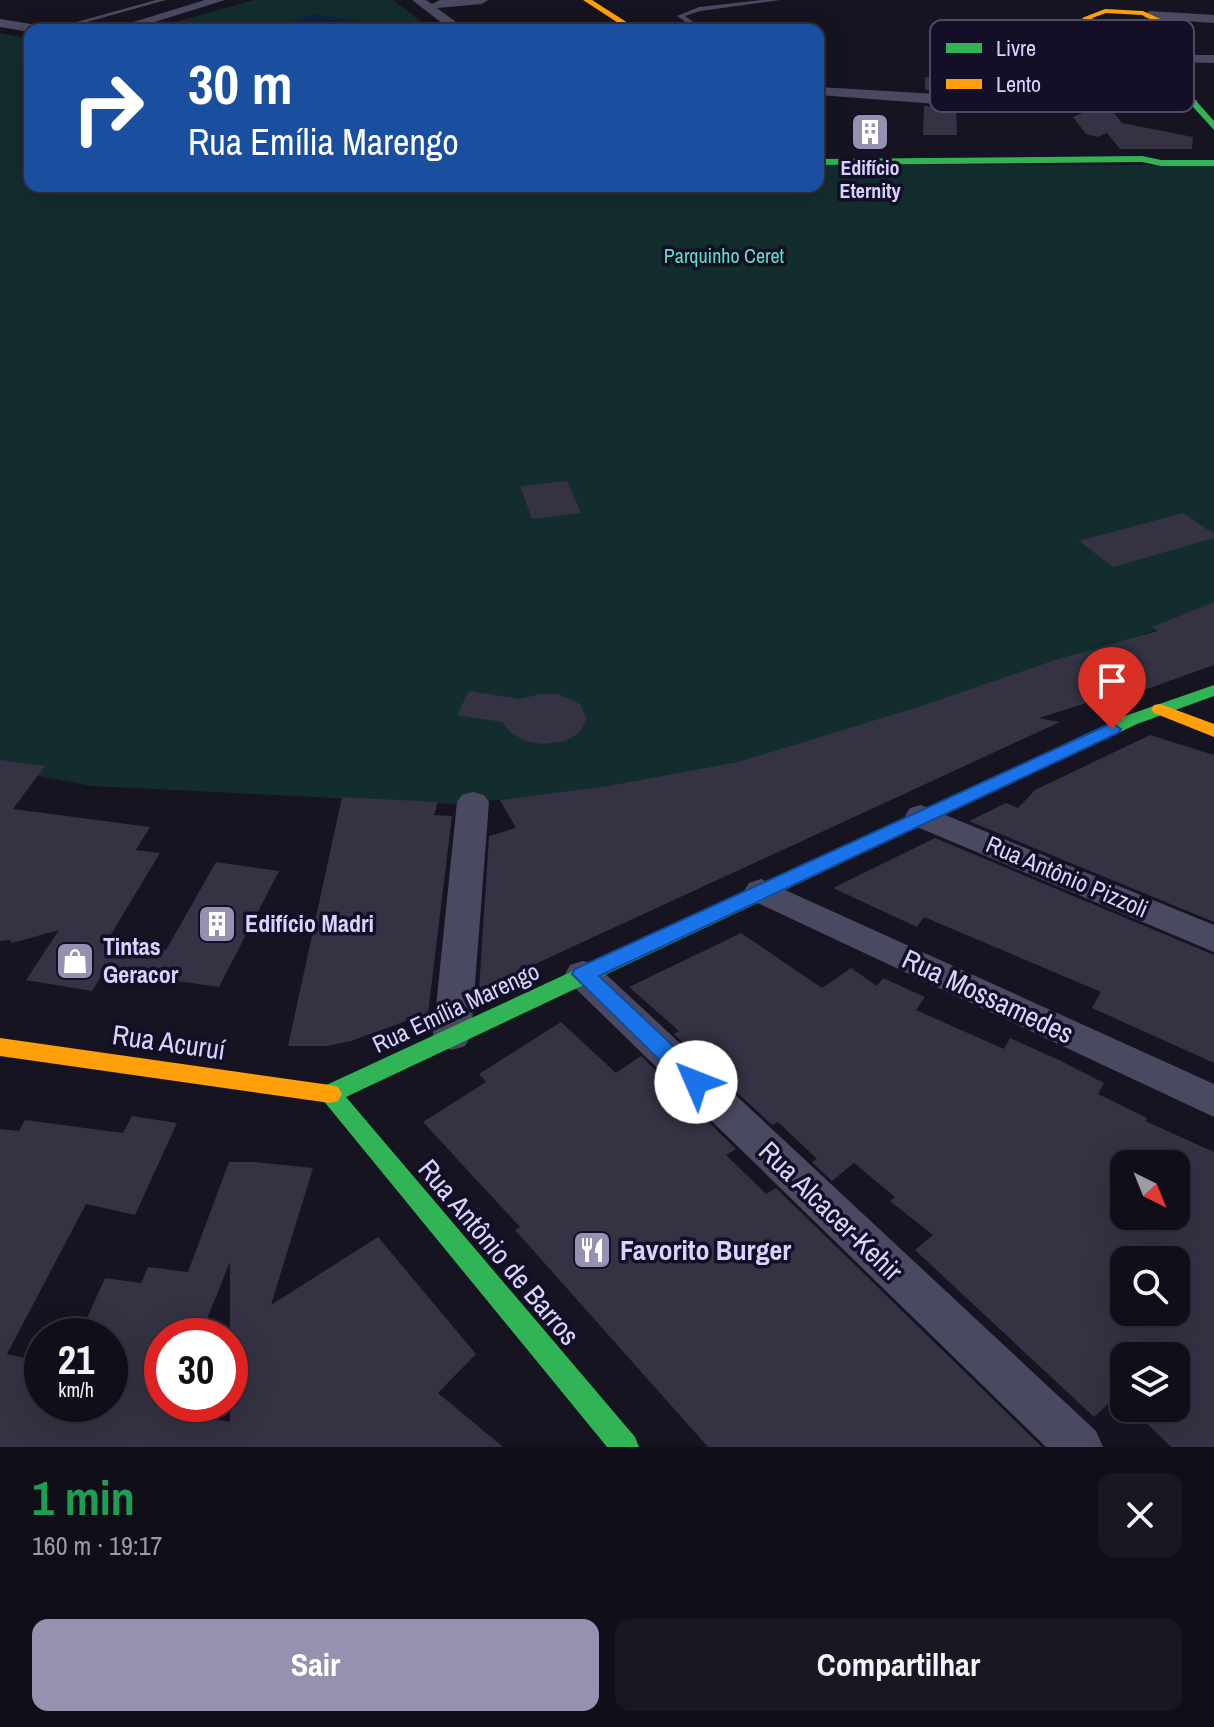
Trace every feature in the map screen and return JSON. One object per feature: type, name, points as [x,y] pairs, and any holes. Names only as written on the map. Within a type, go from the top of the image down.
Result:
[{"type":"street","points":[[135,24],[219,0]]},
{"type":"street","points":[[155,24],[237,0]]},
{"type":"street","points":[[418,0],[453,24]]},
{"type":"street","points":[[436,2],[482,0]]},
{"type":"street","points":[[573,0],[609,24]]},
{"type":"street","points":[[587,0],[625,24]]},
{"type":"street","points":[[1074,0],[1090,14]]},
{"type":"street","points":[[1105,0],[1147,20]]},
{"type":"street","points":[[436,2],[456,24]]},
{"type":"street","points":[[1087,20],[1090,14],[1127,11]]},
{"type":"street","points":[[0,25],[24,28]]},
{"type":"street","points":[[0,25],[24,32]]},
{"type":"street","points":[[1194,84],[1213,105]]},
{"type":"street","points":[[824,91],[930,99]]},
{"type":"street","points":[[1194,105],[1214,127]]},
{"type":"street","points":[[1142,159],[1158,155],[1214,155]]},
{"type":"street","points":[[825,160],[1142,159],[1161,163],[1214,163]]},
{"type":"street","name":"Rua Emília Marengo","points":[[330,1094],[921,816],[1160,709],[1214,690]]},
{"type":"street","points":[[1160,709],[1214,731]]},
{"type":"street","points":[[452,1036],[473,802]]},
{"type":"street","name":"Rua Antônio Pizzoli","points":[[921,816],[1214,939]]},
{"type":"street","name":"Rua Mossamedes","points":[[761,891],[1214,1101]]},
{"type":"street","name":"Rua Alcacer-Kehir","points":[[583,974],[1079,1447]]},
{"type":"street","name":"Rua Acuruí","points":[[0,1047],[330,1094]]},
{"type":"street","name":"Rua Antônio de Barros","points":[[330,1094],[625,1447]]},
{"type":"lane","points":[[76,23],[163,0]]},
{"type":"lane","points":[[692,24],[680,16],[699,9],[778,0]]},
{"type":"green space","points":[[254,0],[393,0],[424,24],[169,24]]},
{"type":"green space","name":"Parquinho Ceret","points":[[0,33],[24,38],[24,192],[824,192],[824,165],[1214,165],[1214,603],[1145,634],[833,737],[654,785],[456,804],[92,786],[0,769]]},
{"type":"water","points":[[312,14],[375,24],[286,24]]},
{"type":"building","points":[[925,77],[930,77],[930,90],[925,90]]},
{"type":"building","points":[[924,106],[930,106],[930,112],[956,112],[957,135],[923,135]]},
{"type":"building","points":[[1085,112],[1113,112],[1122,123],[1193,137],[1192,149],[1120,149],[1107,133],[1097,137],[1086,134],[1073,117]]},
{"type":"building","points":[[567,481],[581,513],[532,519],[520,486]]},
{"type":"building","points":[[1183,513],[1214,534],[1214,538],[1113,567],[1079,541]]},
{"type":"building","points":[[1214,602],[1214,665],[1133,694],[1140,686],[1039,718],[1060,722],[479,990],[489,836],[516,828],[500,800],[608,786],[738,762],[921,706],[1058,659],[1157,631],[1152,627]]},
{"type":"building","points":[[469,691],[520,699],[558,694],[580,704],[587,719],[579,733],[565,741],[529,742],[512,734],[502,722],[457,715]]},
{"type":"building","points":[[1150,735],[1214,755],[1214,922],[969,821],[1006,803],[1018,808],[1035,790]]},
{"type":"building","points":[[0,760],[45,766],[13,809],[150,827],[136,850],[160,853],[107,941],[166,950],[216,862],[279,871],[219,987],[177,981],[174,986],[101,976],[92,991],[26,980],[59,930],[12,943],[10,940],[0,941]]},
{"type":"building","points":[[342,797],[438,802],[434,815],[452,816],[428,1013],[351,1041],[328,1046],[288,1046]]},
{"type":"building","points":[[935,838],[1214,955],[1214,1063],[1092,1008],[1101,992],[924,917],[917,927],[833,888]]},
{"type":"building","points":[[741,933],[822,988],[851,968],[877,986],[883,978],[925,997],[916,1010],[1004,1049],[1010,1038],[1059,1060],[1104,1083],[1098,1094],[1147,1118],[1145,1121],[1214,1152],[1214,1447],[1171,1447],[1145,1422],[1190,1422],[1190,1342],[1110,1342],[1110,1402],[1094,1417],[915,1250],[933,1235],[890,1201],[895,1197],[854,1163],[832,1181],[812,1162],[817,1159],[778,1122],[772,1125],[674,1034],[679,1031],[629,987]]},
{"type":"building","points":[[561,1022],[616,1073],[641,1056],[736,1149],[726,1155],[766,1194],[776,1188],[1042,1447],[708,1447],[515,1230],[520,1227],[423,1122],[486,1082],[479,1074]]},
{"type":"building","points":[[132,1116],[177,1123],[135,1215],[86,1204],[24,1318],[7,1354],[24,1358],[24,1422],[128,1422],[128,1318],[87,1318],[105,1278],[141,1283],[148,1267],[188,1272],[229,1162],[254,1162],[313,1168],[271,1305],[378,1237],[476,1354],[438,1393],[503,1447],[0,1447],[0,1129],[19,1131],[25,1120],[123,1133]]},
{"type":"traffic: fast","points":[[1194,104],[1214,127]]},
{"type":"traffic: fast","points":[[824,162],[1142,159],[1161,163],[1214,163]]},
{"type":"traffic: fast","points":[[330,1094],[1131,720],[1214,690]]},
{"type":"traffic: fast","points":[[330,1094],[625,1447]]},
{"type":"traffic: slow","points":[[587,0],[625,24]]},
{"type":"traffic: slow","points":[[1105,11],[1143,13],[1159,20]]},
{"type":"traffic: slow","points":[[1089,20],[1086,18],[1105,11]]},
{"type":"traffic: slow","points":[[1160,709],[1214,731]]},
{"type":"traffic: slow","points":[[0,1047],[330,1094]]},
{"type":"place","name":"Edifício Eternity","points":[[870,132]]},
{"type":"place","name":"Edifício Madri","points":[[217,924]]},
{"type":"place","name":"Tintas Geracor","points":[[75,961]]},
{"type":"place","name":"Favorito Burger","points":[[592,1250]]},
{"type":"route","points":[[696,1082],[583,974],[1112,729]]}]
